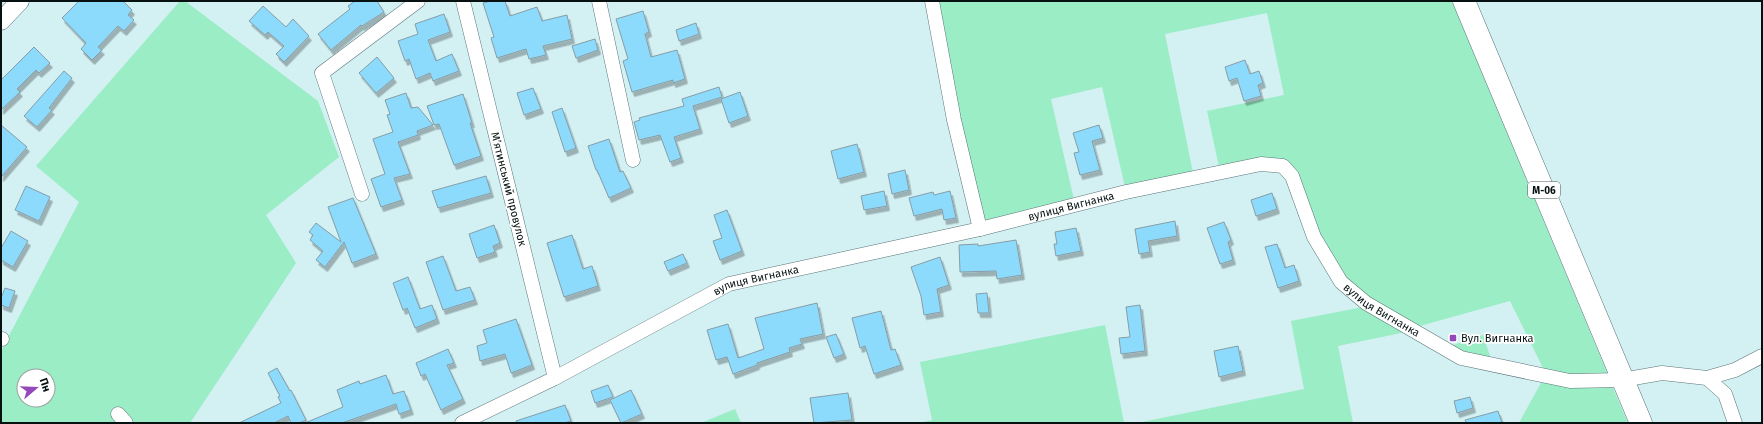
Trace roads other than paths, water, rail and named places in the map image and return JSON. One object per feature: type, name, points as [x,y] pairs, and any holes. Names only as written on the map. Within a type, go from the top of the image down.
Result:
[{"type":"highway","name":"М-06","points":[[1464,1],[1640,423]]},
{"type":"street","points":[[1,21],[20,1]]},
{"type":"street","points":[[362,194],[322,73],[418,1]]},
{"type":"street","name":"Мʼятинський провулок","points":[[463,1],[555,378]]},
{"type":"street","points":[[599,1],[633,160]]},
{"type":"street","points":[[932,1],[954,120],[980,229]]},
{"type":"street","name":"вулиця Вигнанка","points":[[462,423],[555,378],[729,284],[980,229],[1149,187],[1261,164],[1283,166],[1292,176],[1314,237],[1341,282],[1366,303],[1461,358],[1570,381],[1622,380],[1662,373],[1707,378]]},
{"type":"street","points":[[1707,378],[1736,370],[1762,356]]},
{"type":"street","points":[[1707,378],[1725,394],[1735,423]]},
{"type":"place","name":"Вул. Вигнанка","points":[[1453,338]]}]
